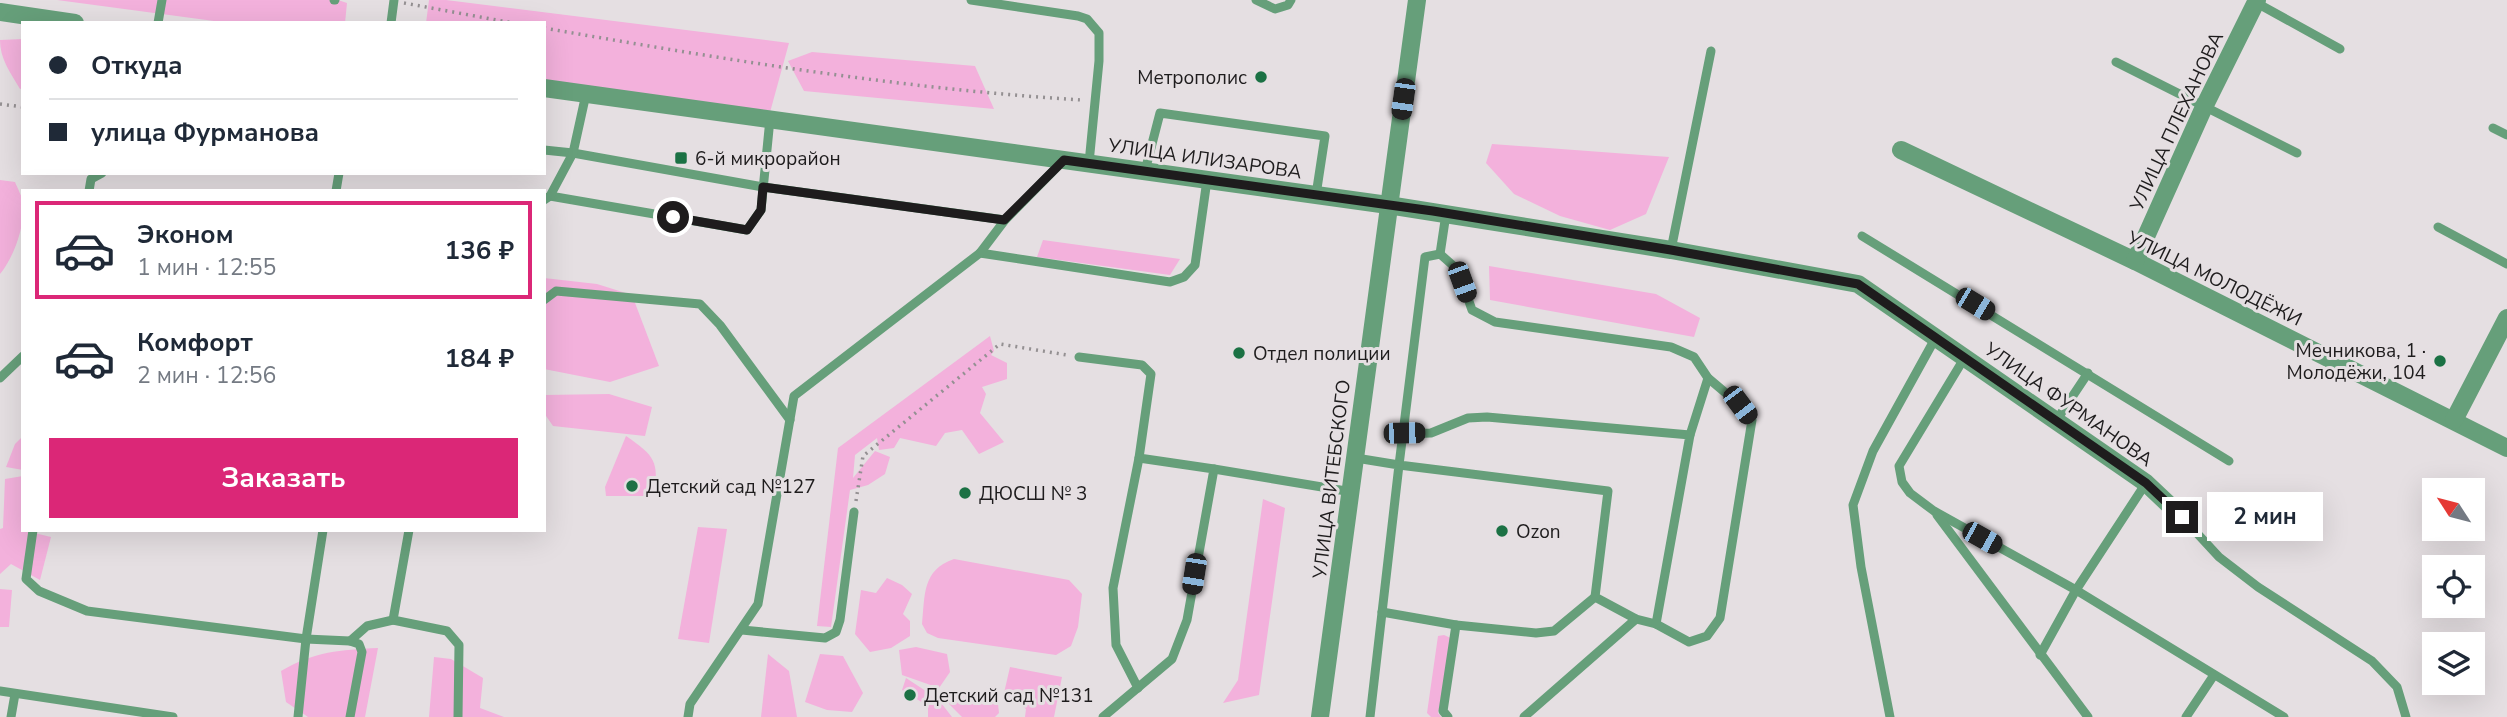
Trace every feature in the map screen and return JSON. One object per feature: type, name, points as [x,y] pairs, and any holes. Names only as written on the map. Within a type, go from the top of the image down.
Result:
[{"type":"street","points":[[1408,0],[1415,19]]},
{"type":"street","name":"УЛИЦА ВИТЕБСКОГО","points":[[1320,717],[1418,0]]},
{"type":"street","name":"УЛИЦА ПЛЕХАНОВА","points":[[2135,261],[2254,1]]},
{"type":"street","points":[[0,12],[61,21]]},
{"type":"street","name":"УЛИЦА ИЛИЗАРОВА","points":[[546,88],[1388,205],[1671,250],[1858,284]]},
{"type":"street","name":"УЛИЦА МОЛОДЁЖИ","points":[[1901,150],[2135,261],[2507,448]]},
{"type":"street","name":"УЛИЦА ФУРМАНОВА","points":[[1858,284],[2146,483],[2182,517]]},
{"type":"street","points":[[2454,420],[2507,318]]},
{"type":"lane","points":[[158,21],[162,0]]},
{"type":"lane","points":[[971,0],[1078,16],[1087,19],[1099,33],[1089,163]]},
{"type":"lane","points":[[1256,0],[1275,9],[1288,5],[1291,0]]},
{"type":"lane","points":[[391,21],[394,1]]},
{"type":"lane","points":[[2254,1],[2340,49]]},
{"type":"lane","points":[[1671,250],[1712,51]]},
{"type":"lane","points":[[2116,62],[2297,153]]},
{"type":"lane","points":[[586,93],[573,153],[547,198],[747,230],[761,210],[770,119]]},
{"type":"lane","points":[[1144,171],[1160,113],[1325,136],[1316,195]]},
{"type":"lane","points":[[2493,128],[2507,135]]},
{"type":"lane","points":[[546,150],[763,187],[1004,220]]},
{"type":"lane","points":[[688,717],[690,704],[758,604],[794,396],[980,253],[1004,220],[1064,160]]},
{"type":"lane","points":[[89,189],[92,178],[98,175]]},
{"type":"lane","points":[[980,253],[1170,282],[1184,277],[1195,265],[1207,180]]},
{"type":"lane","points":[[1440,254],[1446,214]]},
{"type":"lane","points":[[2438,227],[2507,264]]},
{"type":"lane","points":[[1862,236],[2229,461]]},
{"type":"lane","points":[[1440,254],[1458,271],[1472,310],[1495,323],[1671,347],[1694,357],[1708,378],[1740,405],[1752,420],[1720,618],[1707,636],[1689,642],[1656,624],[1636,619],[1595,597]]},
{"type":"lane","points":[[1370,717],[1425,257],[1440,254]]},
{"type":"lane","points":[[546,298],[556,291],[700,304],[720,325],[790,420]]},
{"type":"lane","points":[[1890,717],[1860,567],[1853,505],[1873,451],[1936,337]]},
{"type":"lane","points":[[1079,357],[1138,364],[1150,370],[1151,374],[1139,458],[1113,588],[1116,645],[1138,688]]},
{"type":"lane","points":[[1965,357],[1899,466],[1902,482],[1910,493],[1934,511],[2076,590],[2284,717]]},
{"type":"lane","points":[[0,378],[21,358]]},
{"type":"lane","points":[[2056,421],[2088,373]]},
{"type":"lane","points":[[1656,624],[1690,435],[1708,378]]},
{"type":"lane","points":[[1404,433],[1431,433],[1468,418],[1487,417],[1690,435]]},
{"type":"lane","points":[[1139,458],[1182,462],[1352,492]]},
{"type":"lane","points":[[1356,458],[1608,491],[1595,597],[1554,631],[1536,633],[1456,625],[1382,612]]},
{"type":"lane","points":[[1103,717],[1172,659],[1187,620],[1214,469]]},
{"type":"lane","points":[[2040,655],[2076,590],[2146,483]]},
{"type":"lane","points":[[1934,511],[2088,717]]},
{"type":"lane","points":[[742,630],[825,638],[836,632],[840,620],[854,512]]},
{"type":"lane","points":[[2182,517],[2219,557],[2258,587],[2372,661],[2397,687],[2406,717]]},
{"type":"lane","points":[[33,532],[26,579],[38,591],[87,611],[359,644],[362,652],[350,717]]},
{"type":"lane","points":[[298,717],[306,639],[323,532]]},
{"type":"lane","points":[[393,620],[409,532]]},
{"type":"lane","points":[[1524,717],[1636,619]]},
{"type":"lane","points":[[350,641],[367,626],[393,620],[447,631],[459,645],[458,717]]},
{"type":"lane","points":[[1448,717],[1443,711],[1456,625]]},
{"type":"lane","points":[[2186,717],[2214,675]]},
{"type":"lane","points":[[0,691],[96,712],[173,717]]},
{"type":"lane","points":[[11,717],[15,694]]},
{"type":"path","points":[[394,1],[502,21]]},
{"type":"path","points":[[546,28],[806,69],[1004,95],[1094,101]]},
{"type":"path","points":[[0,104],[21,107]]},
{"type":"path","points":[[854,512],[863,456],[1000,344],[1079,357]]},
{"type":"shaded area","points":[[57,0],[338,0],[347,3],[345,21],[214,21]]},
{"type":"shaded area","points":[[429,0],[446,0],[789,43],[769,116],[546,80],[546,21],[426,21]]},
{"type":"shaded area","points":[[21,39],[21,89],[9,71],[0,40]]},
{"type":"shaded area","points":[[812,52],[975,66],[994,109],[804,91],[788,61]]},
{"type":"shaded area","points":[[1492,144],[1669,157],[1646,214],[1610,230],[1560,216],[1514,194],[1486,163]]},
{"type":"shaded area","points":[[0,180],[15,182],[21,196],[21,227],[10,259],[0,274]]},
{"type":"shaded area","points":[[1043,240],[1180,259],[1170,275],[1037,257]]},
{"type":"shaded area","points":[[1489,266],[1656,294],[1700,318],[1694,337],[1490,300]]},
{"type":"shaded area","points":[[546,278],[597,284],[632,295],[659,366],[610,382],[546,369]]},
{"type":"shaded area","points":[[990,336],[994,351],[991,355],[1007,363],[1007,379],[982,387],[986,394],[980,413],[1004,442],[979,454],[962,430],[945,433],[936,446],[900,438],[894,448],[879,450],[877,438],[855,455],[853,478],[875,451],[890,457],[885,474],[868,485],[850,490],[831,627],[817,626],[838,448]]},
{"type":"shaded area","points":[[609,394],[652,407],[645,436],[553,426],[546,416],[546,395]]},
{"type":"shaded area","points":[[626,436],[653,460],[656,475],[654,496],[606,496],[605,487]]},
{"type":"shaded area","points":[[21,438],[21,470],[6,467],[15,444]]},
{"type":"shaded area","points":[[21,476],[21,532],[51,537],[40,580],[11,564],[0,574],[0,529],[3,528],[5,479]]},
{"type":"shaded area","points":[[1263,499],[1285,508],[1259,695],[1223,703],[1238,680]]},
{"type":"shaded area","points":[[698,527],[727,529],[709,643],[678,639]]},
{"type":"shaded area","points":[[954,559],[1069,580],[1082,594],[1078,627],[1071,646],[1056,655],[938,638],[927,633],[922,624],[927,585],[936,570]]},
{"type":"shaded area","points":[[887,578],[902,585],[912,594],[903,614],[910,621],[910,636],[891,648],[870,652],[855,634],[861,590],[876,593]]},
{"type":"shaded area","points":[[0,589],[12,590],[9,627],[0,627]]},
{"type":"shaded area","points":[[1444,635],[1453,639],[1438,713],[1441,717],[1431,717],[1427,713],[1438,636]]},
{"type":"shaded area","points":[[916,647],[947,654],[950,672],[939,688],[902,675],[899,650]]},
{"type":"shaded area","points":[[378,648],[365,717],[308,717],[286,702],[281,671],[305,659],[328,653]]},
{"type":"shaded area","points":[[768,654],[789,671],[797,717],[761,717]]},
{"type":"shaded area","points":[[820,654],[843,656],[863,693],[852,712],[827,710],[805,702]]},
{"type":"shaded area","points":[[434,657],[451,659],[483,678],[480,708],[504,717],[429,717]]},
{"type":"shaded area","points":[[1010,667],[1062,677],[1054,717],[1025,717],[1026,709],[1004,693]]},
{"type":"shaded area","points":[[906,678],[938,699],[952,717],[928,717],[928,706],[902,690]]},
{"type":"shaded area","points":[[990,690],[997,695],[999,713],[995,717],[962,717],[944,699]]},
{"type":"place","name":"Метрополис","points":[[1261,77]]},
{"type":"place","name":"6-й микрорайон","points":[[681,158]]},
{"type":"place","name":"Отдел полиции","points":[[1239,353]]},
{"type":"place","name":"Мечникова, 1 · Молодёжи, 104","points":[[2440,361]]},
{"type":"place","name":"Детский сад №127","points":[[632,486]]},
{"type":"place","name":"ДЮСШ № 3","points":[[965,493]]},
{"type":"place","name":"Ozon","points":[[1502,531]]},
{"type":"place","name":"Детский сад №131","points":[[910,695]]},
{"type":"route","points":[[673,217],[747,230],[756,221],[761,210],[763,187],[1004,220],[1064,160],[1433,211],[1858,284],[2146,483],[2182,517]]}]
